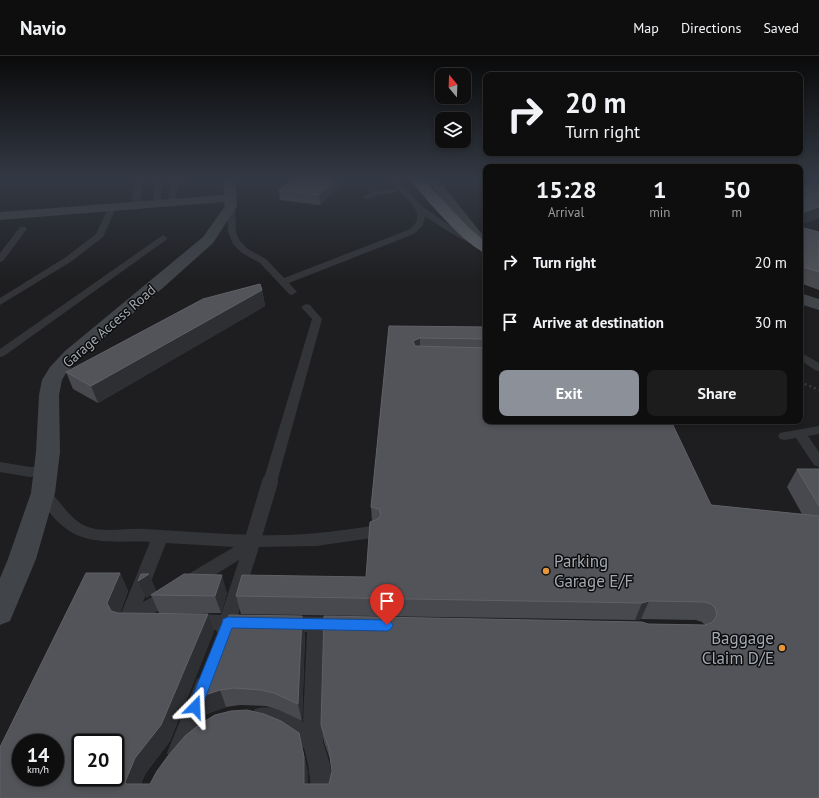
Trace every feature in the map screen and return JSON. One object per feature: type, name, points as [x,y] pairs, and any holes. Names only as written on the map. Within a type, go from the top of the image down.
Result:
[{"type":"highway","points":[[448,214],[463,230],[483,246]]},
{"type":"street","points":[[0,216],[28,221],[70,214]]},
{"type":"street","name":"Garage Access Road","points":[[0,612],[22,559],[43,493],[47,470],[49,391],[52,380],[57,371],[80,347],[203,245],[223,214]]},
{"type":"street","points":[[460,214],[483,245]]},
{"type":"street","points":[[803,299],[819,306]]},
{"type":"lane","points":[[0,302],[69,259],[100,234],[109,214]]},
{"type":"lane","points":[[231,214],[232,232],[236,242],[245,251],[263,261],[292,292]]},
{"type":"lane","points":[[282,282],[406,234],[420,224],[422,219],[421,214]]},
{"type":"lane","points":[[427,214],[445,226],[483,247]]},
{"type":"lane","points":[[0,259],[28,221]]},
{"type":"lane","points":[[0,354],[162,238]]},
{"type":"lane","points":[[219,644],[228,623],[317,319],[306,307]]},
{"type":"lane","points":[[803,357],[819,368]]},
{"type":"lane","points":[[785,436],[819,430]]},
{"type":"lane","points":[[800,434],[819,462]]},
{"type":"lane","points":[[0,467],[30,472],[47,470]]},
{"type":"lane","points":[[43,493],[65,520],[82,531],[94,534],[215,540],[288,541],[372,532]]},
{"type":"lane","points":[[127,621],[160,537]]},
{"type":"lane","points":[[127,621],[249,551]]},
{"type":"lane","points":[[127,621],[354,625]]},
{"type":"lane","points":[[316,624],[313,742],[319,764],[322,787],[320,798]]},
{"type":"lane","points":[[179,749],[211,667]]},
{"type":"lane","points":[[240,716],[268,717],[284,722],[299,730],[313,742]]},
{"type":"lane","points":[[163,770],[179,749],[207,727]]},
{"type":"path","points":[[803,383],[819,390]]},
{"type":"shaded area","points":[[0,214],[483,214],[483,424],[803,424],[803,214],[819,214],[819,798],[0,798]]},
{"type":"building","points":[[803,228],[819,232],[819,272],[803,267]]},
{"type":"building","points":[[260,284],[262,290],[91,386],[66,372],[203,299]]},
{"type":"building","name":"Parking Garage E/F","points":[[389,326],[483,327],[483,339],[420,338],[413,341],[415,346],[483,348],[483,424],[672,424],[711,505],[819,516],[819,798],[0,798],[0,747],[86,573],[120,573],[107,603],[111,611],[118,613],[208,614],[161,725],[135,758],[125,782],[126,784],[150,784],[168,756],[185,736],[200,724],[215,715],[231,711],[247,710],[264,714],[281,721],[299,733],[304,757],[304,784],[329,784],[332,771],[329,748],[321,725],[324,616],[642,622],[648,624],[705,625],[711,623],[717,614],[715,608],[711,604],[705,602],[649,601],[642,603],[236,596],[242,575],[366,577],[370,522],[378,519],[381,515],[379,509],[371,507]]},
{"type":"building","points":[[797,469],[819,469],[819,506]]},
{"type":"building","points":[[141,574],[149,574],[138,581]]},
{"type":"building","points":[[184,574],[222,575],[215,596],[151,595]]},
{"type":"building","points":[[229,615],[302,616],[298,704],[274,693],[261,690],[234,688],[220,690],[196,698]]},
{"type":"place","name":"Parking Garage E/F","points":[[546,571]]},
{"type":"place","name":"Baggage Claim D/E","points":[[782,648]]},
{"type":"route","points":[[195,707],[228,623],[387,625]]}]
